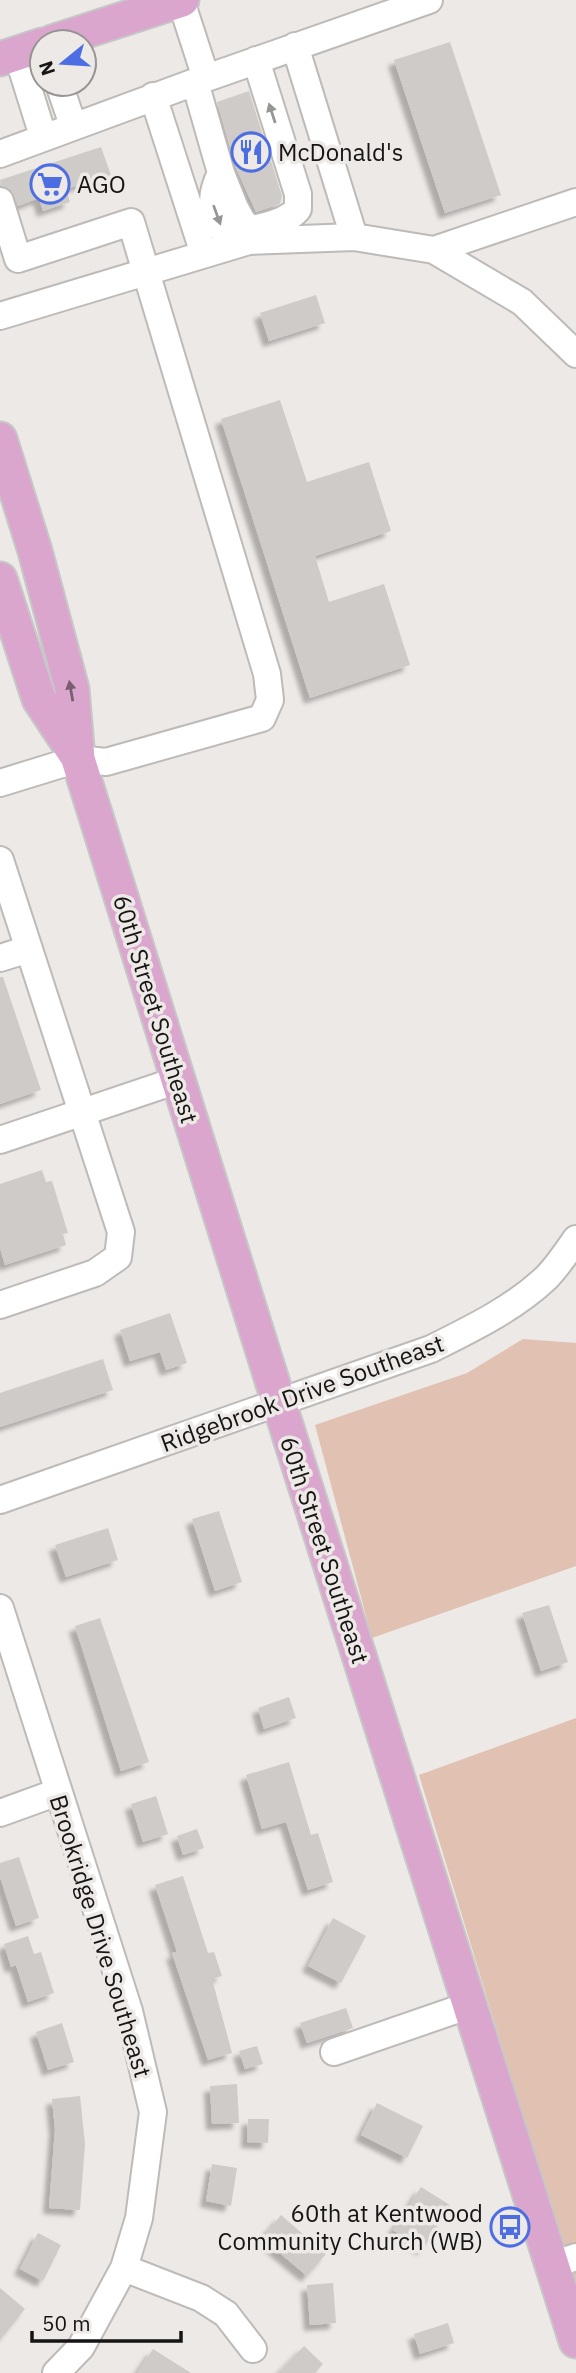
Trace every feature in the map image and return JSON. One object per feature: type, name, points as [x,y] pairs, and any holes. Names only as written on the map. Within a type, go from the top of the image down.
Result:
[{"type":"main road","points":[[85,28],[129,9],[181,0]]},
{"type":"main road","name":"60th Street Southeast","points":[[1,448],[35,551],[72,689],[78,759],[470,2006],[564,2261],[576,2341]]},
{"type":"main road","name":"60th Street Southeast","points":[[0,579],[39,699],[78,759]]},
{"type":"street","points":[[181,0],[222,173],[234,208],[251,230],[292,216],[298,209],[298,194],[256,60]]},
{"type":"street","points":[[0,154],[153,96],[429,0]]},
{"type":"street","points":[[295,47],[347,238]]},
{"type":"street","points":[[20,52],[43,136]]},
{"type":"street","points":[[153,96],[204,254]]},
{"type":"street","points":[[64,98],[73,125]]},
{"type":"street","points":[[0,201],[18,259],[131,222],[267,674],[270,700],[262,718],[106,762],[78,759],[0,783]]},
{"type":"street","points":[[434,250],[576,202]]},
{"type":"street","points":[[298,209],[317,216],[347,238]]},
{"type":"street","points":[[0,316],[249,241],[347,238],[434,250],[522,302],[576,354]]},
{"type":"street","points":[[0,860],[5,895],[29,949],[121,1232],[118,1257],[95,1273],[0,1305]]},
{"type":"street","points":[[0,958],[29,949]]},
{"type":"street","points":[[0,1140],[178,1080]]},
{"type":"street","name":"Ridgebrook Drive Southeast","points":[[0,1500],[431,1349],[516,1302],[547,1277],[576,1239]]},
{"type":"street","name":"Brookridge Drive Southeast","points":[[0,1608],[129,2011],[153,2112],[139,2218],[124,2268],[81,2347],[56,2373]]},
{"type":"street","points":[[0,1813],[58,1793]]},
{"type":"street","points":[[334,2052],[470,2006]]},
{"type":"street","points":[[124,2268],[201,2298],[216,2307],[236,2325],[253,2349]]},
{"type":"shaded area","points":[[523,1339],[576,1343],[576,1566],[372,1638],[315,1425],[467,1373]]},
{"type":"shaded area","points":[[576,1718],[576,2289],[419,1775]]},
{"type":"building","points":[[450,42],[501,195],[445,213],[394,60]]},
{"type":"building","name":"McDonald's","points":[[249,91],[282,196],[280,204],[256,212],[236,168],[217,102]]},
{"type":"building","points":[[101,147],[111,175],[66,189],[70,202],[43,211],[39,198],[18,206],[11,190],[1,186],[0,180]]},
{"type":"building","points":[[316,295],[325,323],[269,341],[260,313]]},
{"type":"building","points":[[280,400],[307,482],[369,462],[391,531],[315,556],[329,602],[384,584],[410,665],[310,698],[221,419]]},
{"type":"building","points":[[0,977],[3,977],[41,1090],[0,1104]]},
{"type":"building","points":[[42,1170],[46,1182],[52,1181],[68,1233],[63,1234],[66,1245],[5,1265],[0,1248],[0,1184]]},
{"type":"building","points":[[170,1313],[187,1363],[166,1370],[160,1352],[130,1361],[120,1330]]},
{"type":"building","points":[[103,1359],[113,1390],[0,1427],[0,1393]]},
{"type":"building","points":[[219,1511],[242,1582],[215,1591],[192,1519]]},
{"type":"building","points":[[108,1528],[118,1560],[66,1577],[55,1545]]},
{"type":"building","points":[[549,1605],[568,1662],[541,1671],[522,1613]]},
{"type":"building","points":[[100,1618],[149,1762],[121,1771],[75,1626]]},
{"type":"building","points":[[289,1697],[296,1718],[264,1729],[258,1708]]},
{"type":"building","points":[[289,1762],[311,1835],[318,1833],[333,1882],[308,1890],[286,1822],[262,1829],[246,1775]]},
{"type":"building","points":[[156,1796],[168,1834],[143,1842],[131,1804]]},
{"type":"building","points":[[197,1829],[204,1848],[183,1855],[177,1836]]},
{"type":"building","points":[[19,1857],[39,1918],[16,1926],[0,1877],[0,1863]]},
{"type":"building","points":[[183,1876],[208,1953],[214,1952],[222,1976],[212,1979],[232,2053],[208,2060],[172,1953],[177,1952],[155,1885]]},
{"type":"building","points":[[333,1918],[366,1936],[341,1983],[308,1966]]},
{"type":"building","points":[[28,1936],[34,1954],[41,1952],[54,1993],[28,2002],[16,1965],[11,1967],[4,1944]]},
{"type":"building","points":[[346,2008],[353,2028],[307,2043],[300,2023]]},
{"type":"building","points":[[62,2023],[74,2062],[48,2070],[36,2032]]},
{"type":"building","points":[[257,2046],[263,2064],[245,2069],[239,2051]]},
{"type":"building","points":[[237,2084],[239,2123],[212,2124],[210,2086]]},
{"type":"building","points":[[80,2096],[85,2144],[80,2210],[49,2208],[55,2129],[52,2099]]},
{"type":"building","points":[[377,2103],[423,2126],[407,2158],[361,2135]]},
{"type":"building","points":[[248,2119],[269,2119],[268,2143],[247,2142]]},
{"type":"building","points":[[212,2164],[237,2168],[231,2206],[206,2201]]},
{"type":"building","points":[[421,2187],[450,2205],[423,2249],[393,2230]]},
{"type":"building","points":[[281,2215],[326,2254],[307,2276],[262,2238]]},
{"type":"building","points":[[38,2233],[61,2245],[43,2281],[20,2269]]},
{"type":"building","points":[[333,2283],[336,2323],[310,2325],[307,2285]]},
{"type":"building","points":[[0,2288],[25,2309],[0,2340]]},
{"type":"building","points":[[448,2323],[454,2343],[420,2354],[414,2334]]},
{"type":"building","points":[[304,2346],[323,2364],[315,2373],[278,2373]]},
{"type":"building","points":[[153,2349],[191,2373],[137,2373]]},
{"type":"place","name":"McDonald's","points":[[251,152]]},
{"type":"place","name":"AGO","points":[[50,184]]},
{"type":"place","name":"60th at Kentwood Community Church (WB)","points":[[510,2227]]}]
